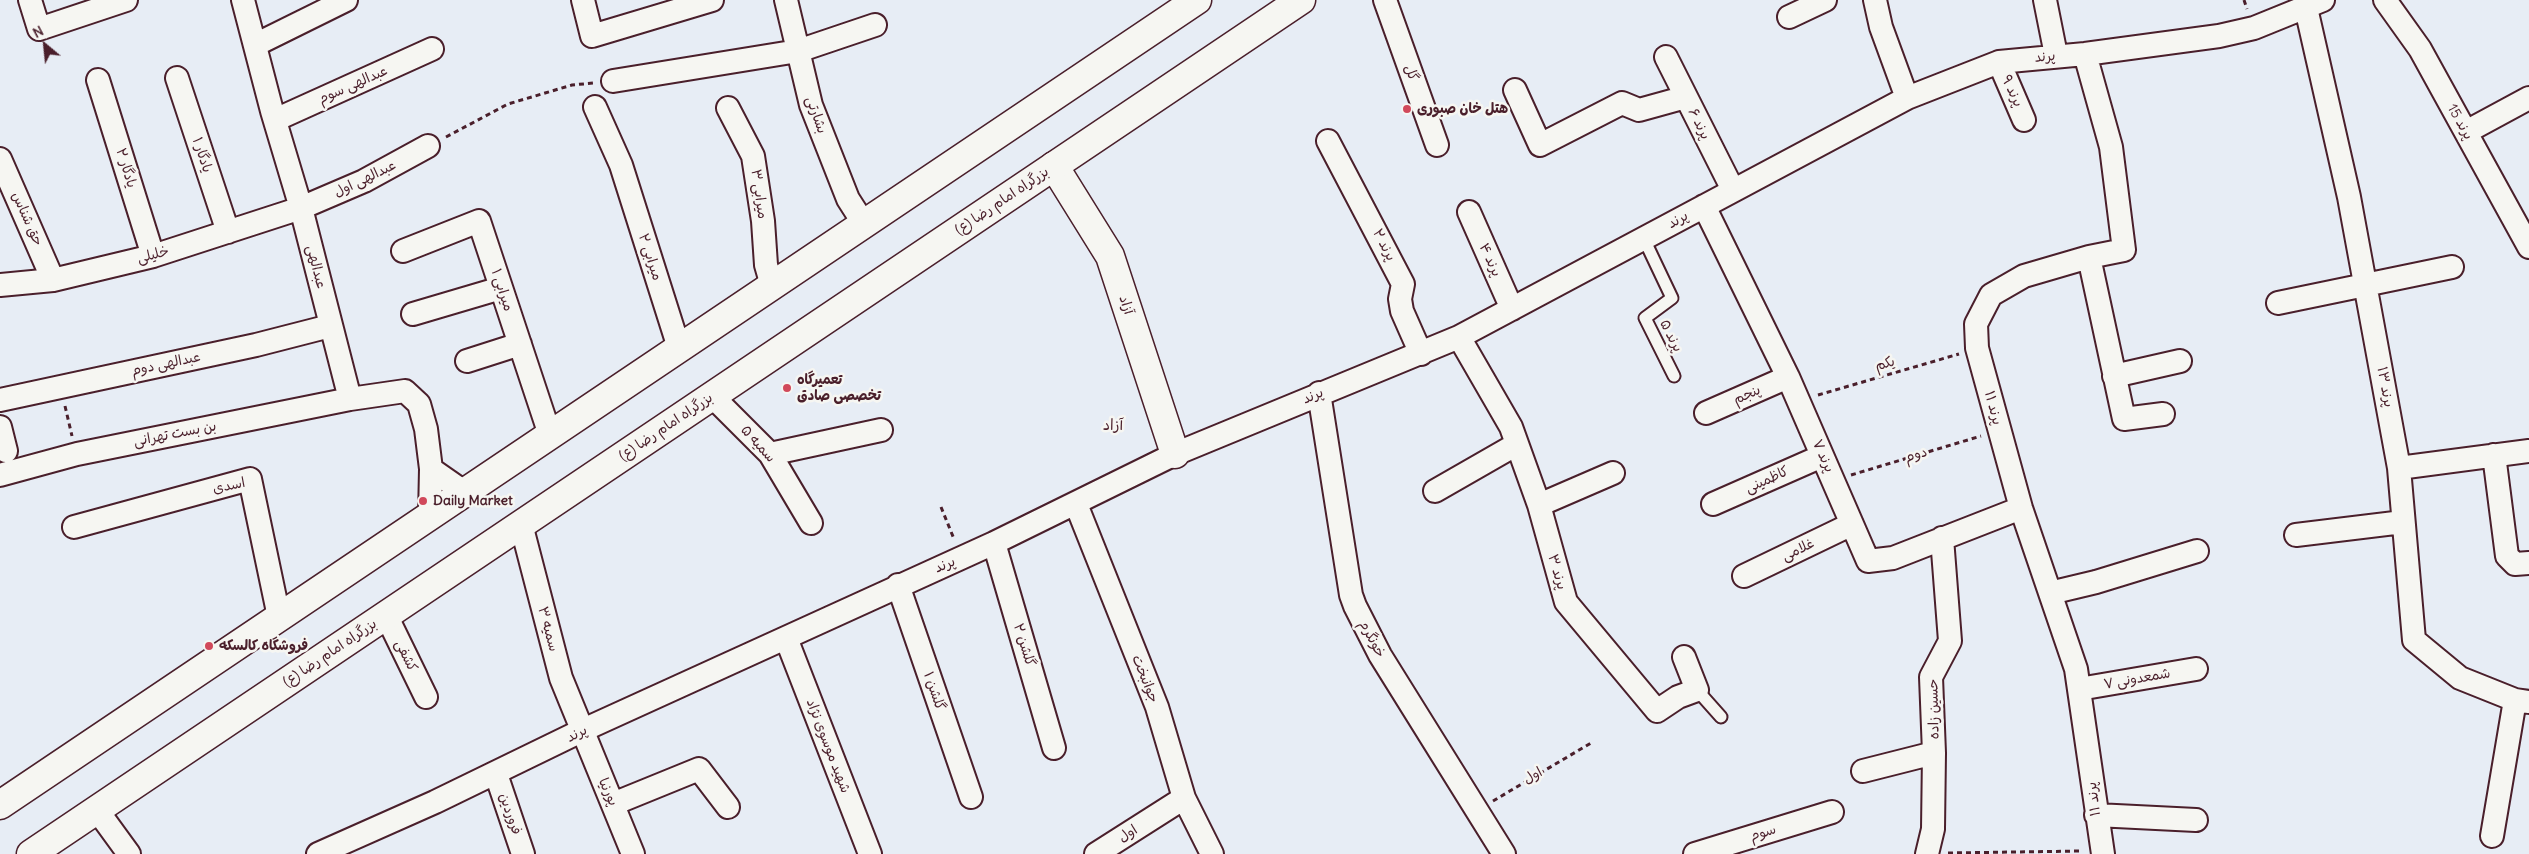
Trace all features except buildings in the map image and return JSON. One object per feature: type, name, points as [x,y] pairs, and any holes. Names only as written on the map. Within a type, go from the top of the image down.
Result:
[{"type":"main road","points":[[0,805],[1197,0]]},
{"type":"main road","name":"بزرگراه امام رضا (ع)","points":[[31,854],[1301,0]]},
{"type":"main road","name":"آزاد","points":[[1054,166],[1110,256],[1175,454]]},
{"type":"street","points":[[30,0],[39,29],[126,0]]},
{"type":"street","name":"عبدالهی","points":[[243,0],[301,208],[350,399]]},
{"type":"street","points":[[255,44],[346,0]]},
{"type":"street","points":[[583,0],[592,36],[712,0]]},
{"type":"street","name":"بشارتی","points":[[786,0],[811,105],[848,199],[864,224]]},
{"type":"street","name":"گل","points":[[1386,0],[1437,145]]},
{"type":"street","points":[[1789,17],[1825,0]]},
{"type":"street","points":[[1875,0],[1881,27],[1907,98]]},
{"type":"street","points":[[2046,0],[2056,55]]},
{"type":"street","name":"پرند 15","points":[[2385,0],[2420,49],[2529,247]]},
{"type":"street","name":"پرند","points":[[318,854],[496,774],[581,732],[898,585],[994,543],[1175,454],[1319,393],[1459,337],[1907,98],[1999,62],[2056,55],[2085,54],[2219,36],[2254,28],[2314,4]]},
{"type":"street","name":"پرند ۱۳","points":[[2314,4],[2367,284],[2399,468],[2402,522],[2414,640],[2460,678],[2522,701]]},
{"type":"street","points":[[613,81],[798,52],[875,25]]},
{"type":"street","name":"عبدالهی سوم","points":[[275,120],[432,49]]},
{"type":"street","name":"پرند ۱۱","points":[[2085,54],[2111,147],[2124,250],[2089,256],[2024,276],[1991,294],[1976,324],[1977,348],[2021,508],[2076,669],[2088,740],[2096,815],[2103,853]]},
{"type":"street","name":"پرند ۶","points":[[1666,57],[1733,190]]},
{"type":"street","name":"پرند ۹","points":[[1999,62],[2024,120]]},
{"type":"street","name":"یادگار ۱","points":[[177,78],[228,232]]},
{"type":"street","name":"یادگار ۲","points":[[98,80],[153,256]]},
{"type":"street","points":[[1515,90],[1540,145],[1622,103],[1639,110],[1686,97]]},
{"type":"street","points":[[2466,132],[2529,98]]},
{"type":"street","name":"میرابی ۲","points":[[595,107],[621,165],[679,348]]},
{"type":"street","name":"میرابی ۳","points":[[728,108],[753,156],[763,221],[766,265],[772,286]]},
{"type":"street","name":"پرند ۲","points":[[1328,141],[1403,284],[1400,299],[1402,311],[1420,354]]},
{"type":"street","name":"عبدالهی اول","points":[[301,208],[364,181],[428,146]]},
{"type":"street","name":"حق شناس","points":[[0,159],[53,280]]},
{"type":"street","name":"پرند ۷","points":[[1704,206],[1788,377],[1868,561],[1893,558],[2021,508]]},
{"type":"street","name":"خلیلی","points":[[0,285],[53,280],[153,256],[301,208]]},
{"type":"street","name":"پرند ۴","points":[[1469,212],[1512,309]]},
{"type":"street","name":"میرابی ۱","points":[[403,251],[479,221],[550,435]]},
{"type":"street","points":[[2089,256],[2124,419],[2163,414]]},
{"type":"street","points":[[2278,303],[2452,267]]},
{"type":"street","points":[[413,314],[501,288]]},
{"type":"street","name":"عبدالهی دوم","points":[[0,400],[256,345],[330,326]]},
{"type":"street","name":"پرند ۳","points":[[1459,337],[1511,427],[1539,506],[1566,602],[1657,711],[1678,697],[1697,690]]},
{"type":"street","points":[[467,361],[520,344]]},
{"type":"street","points":[[2114,376],[2180,361]]},
{"type":"street","name":"پنجم","points":[[1706,413],[1788,377]]},
{"type":"street","points":[[350,399],[405,391],[419,404],[426,429],[431,469],[430,516]]},
{"type":"street","name":"خونگرم","points":[[1319,393],[1351,595],[1355,606],[1380,655],[1504,854]]},
{"type":"street","name":"سمیه ۵","points":[[712,396],[770,454],[811,523]]},
{"type":"street","name":"بن بست تهرانی","points":[[0,474],[77,454],[350,399]]},
{"type":"street","points":[[0,426],[6,451]]},
{"type":"street","points":[[770,454],[881,430]]},
{"type":"street","points":[[1435,491],[1517,444]]},
{"type":"street","points":[[2399,468],[2529,451]]},
{"type":"street","points":[[2494,455],[2507,556],[2515,564],[2529,563]]},
{"type":"street","name":"کاظمینی","points":[[1713,504],[1822,456]]},
{"type":"street","points":[[431,469],[464,492]]},
{"type":"street","points":[[1539,506],[1613,473]]},
{"type":"street","name":"اسدی","points":[[74,527],[250,479],[279,617]]},
{"type":"street","name":"جوانبخت","points":[[1076,504],[1157,707],[1184,798],[1204,851]]},
{"type":"street","points":[[2296,535],[2402,522]]},
{"type":"street","name":"سمیه ۳","points":[[521,524],[561,678],[581,732]]},
{"type":"street","name":"غلامی","points":[[1744,576],[1852,524]]},
{"type":"street","name":"حسین زاده","points":[[1927,854],[1933,829],[1934,752],[1930,677],[1950,640],[1942,538]]},
{"type":"street","name":"گلشن ۲","points":[[994,543],[1054,748]]},
{"type":"street","points":[[2050,593],[2096,582],[2197,551]]},
{"type":"street","name":"گلشن ۱","points":[[898,585],[971,797]]},
{"type":"street","name":"کشفی","points":[[386,615],[426,697]]},
{"type":"street","name":"شهید موسوی نژاد","points":[[786,638],[864,852]]},
{"type":"street","points":[[1684,657],[1697,690]]},
{"type":"street","name":"شمعدونی ۷","points":[[2079,689],[2196,669]]},
{"type":"street","points":[[2492,836],[2522,701]]},
{"type":"street","name":"پورنیا","points":[[581,732],[633,854]]},
{"type":"street","points":[[1863,771],[1934,752]]},
{"type":"street","points":[[613,804],[699,769],[728,807]]},
{"type":"street","name":"فروردین","points":[[496,774],[523,854]]},
{"type":"street","name":"اول","points":[[1096,854],[1184,798]]},
{"type":"street","points":[[97,810],[129,854]]},
{"type":"street","name":"سوم","points":[[1695,854],[1832,812]]},
{"type":"street","points":[[2096,815],[2196,820]]},
{"type":"lane","name":"پرند ۵","points":[[1644,239],[1672,298],[1645,318],[1674,376]]},
{"type":"lane","points":[[1697,690],[1721,716]]},
{"type":"path","points":[[428,146],[508,104],[572,85],[613,81]]},
{"type":"path","name":"یکم","points":[[1799,401],[1977,348]]},
{"type":"path","points":[[60,387],[77,454]]},
{"type":"path","name":"دوم","points":[[1833,480],[2000,430]]},
{"type":"path","points":[[941,507],[961,558]]},
{"type":"path","name":"اول","points":[[1478,812],[1516,785],[1591,743]]},
{"type":"path","points":[[1927,854],[2103,853]]},
{"type":"place","name":"هتل خان صبوری","points":[[1407,109]]},
{"type":"place","name":"تعمیرگاه تخصصی صادق","points":[[787,388]]},
{"type":"place","name":"Daily Market","points":[[423,501]]},
{"type":"place","name":"فروشگاه کالسکه","points":[[209,646]]},
{"type":"district","name":"آزاد","points":[[1113,426]]}]
